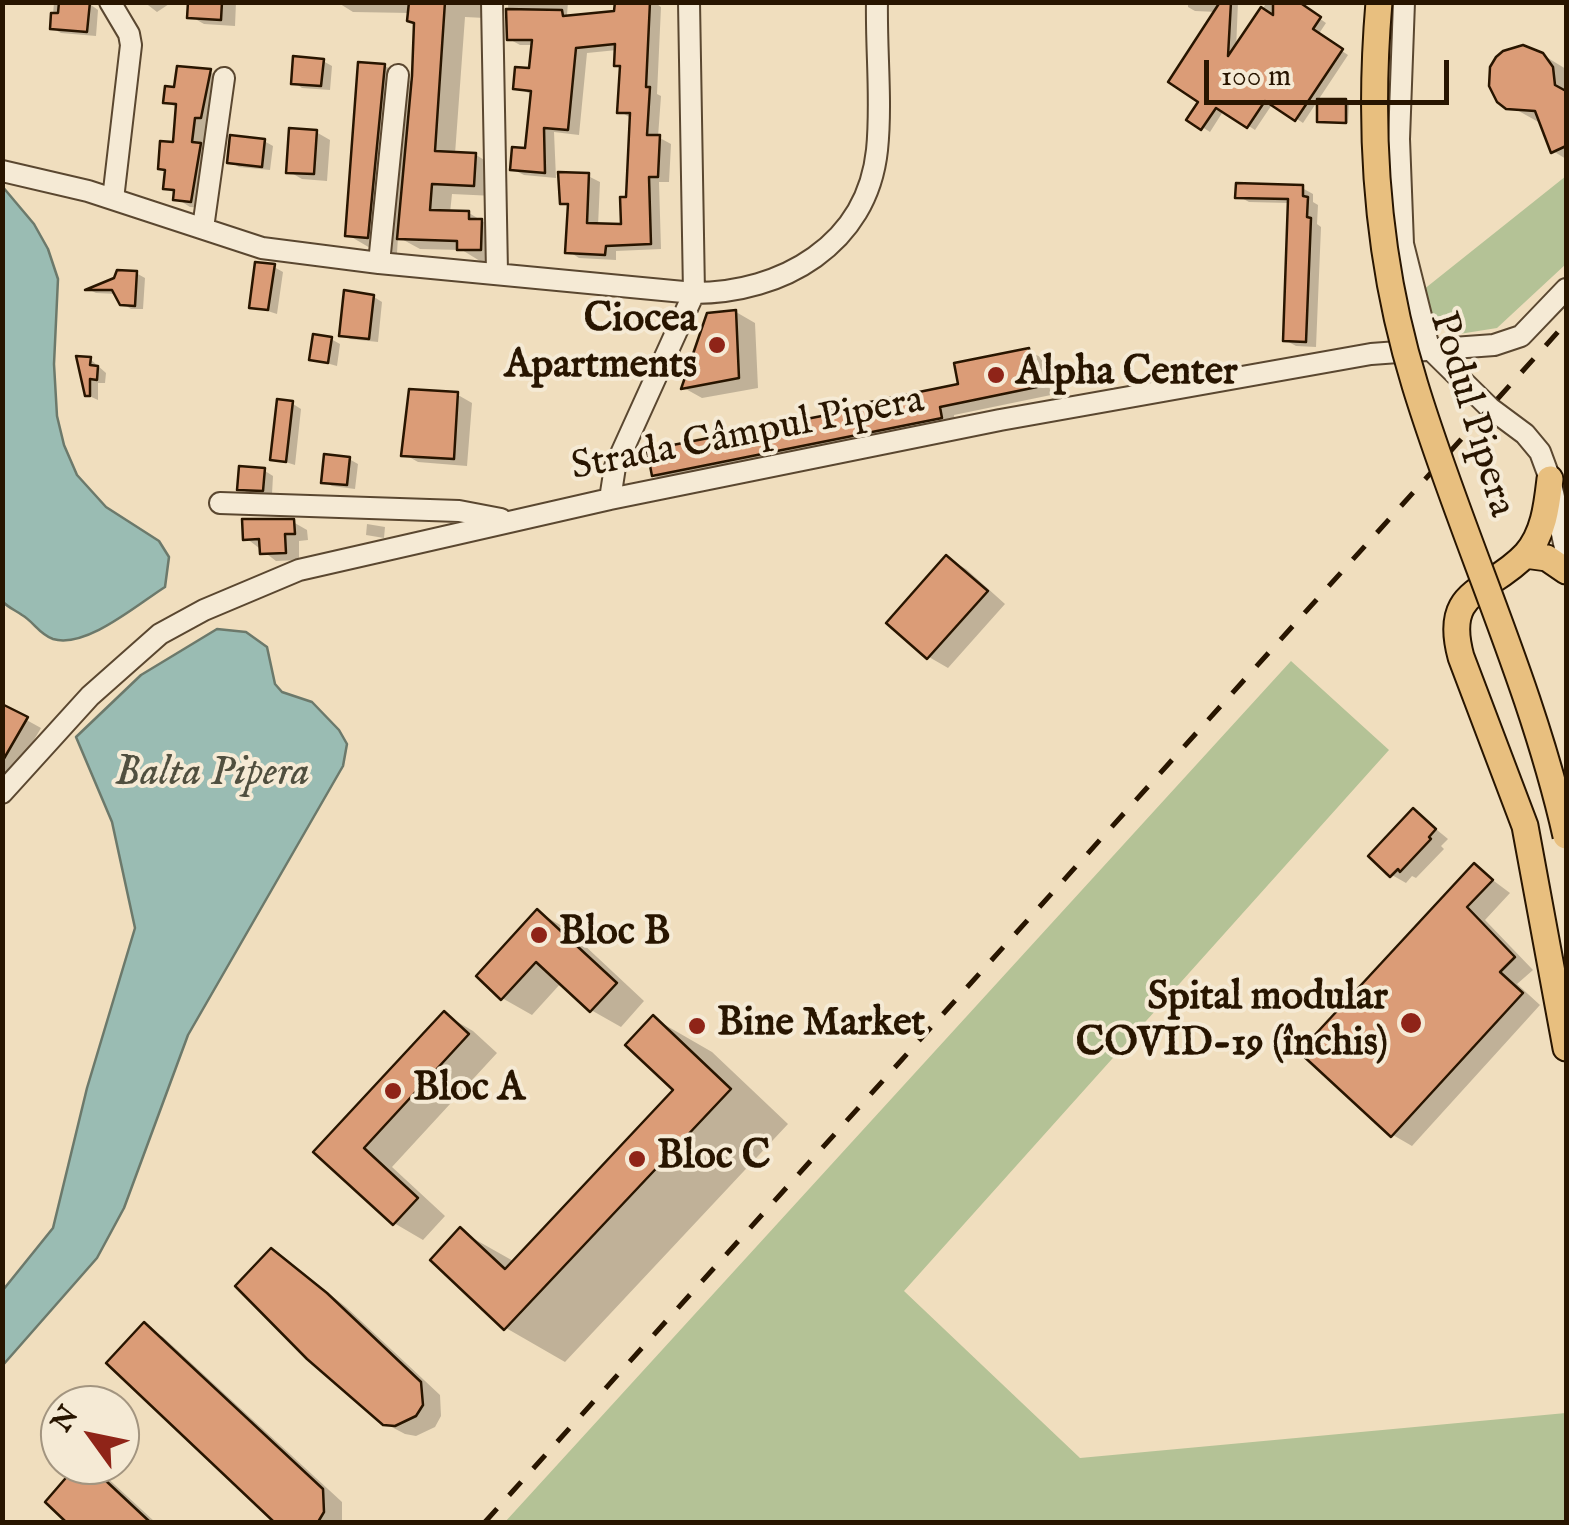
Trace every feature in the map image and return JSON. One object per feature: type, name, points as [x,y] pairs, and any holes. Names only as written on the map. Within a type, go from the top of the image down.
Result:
[{"type":"main road","name":"Podul Pipera","points":[[1379,2],[1378,192],[1400,328],[1436,448],[1540,742],[1566,836]]},
{"type":"main road","points":[[1550,479],[1545,516],[1525,555],[1465,598],[1456,632],[1461,657],[1525,826],[1566,1048]]},
{"type":"main road","points":[[1525,555],[1547,558],[1566,571]]},
{"type":"street","points":[[110,2],[130,34],[131,45],[113,200]]},
{"type":"street","points":[[492,2],[497,272]]},
{"type":"street","points":[[610,498],[615,467],[694,293],[689,2]]},
{"type":"street","points":[[2,171],[113,200],[262,248],[379,263],[724,293],[755,286],[795,269],[823,254],[845,230],[872,178],[877,149],[877,2]]},
{"type":"street","points":[[1404,2],[1399,139],[1403,244],[1429,348],[1540,452],[1566,552]]},
{"type":"street","points":[[379,263],[398,75]]},
{"type":"street","points":[[203,228],[224,78]]},
{"type":"street","name":"Strada Câmpul Pipera","points":[[2,793],[90,696],[160,634],[204,610],[299,570],[610,498],[1000,420],[1371,354],[1508,342],[1532,326],[1566,289]]},
{"type":"street","points":[[220,503],[459,510],[510,521]]},
{"type":"green space","points":[[1566,176],[1566,264],[1497,328],[1453,335],[1434,320],[1423,290]]},
{"type":"green space","points":[[1291,661],[1389,750],[904,1291],[1080,1458],[1566,1413],[1566,1522],[505,1522]]},
{"type":"water","name":"Balta Pipera","points":[[2,186],[34,224],[58,279],[54,364],[57,416],[77,475],[106,507],[159,541],[169,557],[165,587],[111,623],[66,640],[48,637],[3,602]]},
{"type":"water","name":"Balta Pipera","points":[[217,629],[246,632],[267,647],[275,684],[282,692],[312,702],[339,730],[347,744],[343,766],[188,1035],[124,1208],[97,1258],[3,1365],[3,1290],[53,1228],[87,1088],[135,928],[112,822],[76,737],[141,675]]},
{"type":"building","points":[[59,2],[90,2],[87,32],[50,29],[51,13],[58,13]]},
{"type":"building","points":[[188,2],[222,2],[221,20],[187,18]]},
{"type":"building","points":[[409,2],[445,2],[435,151],[476,153],[474,186],[432,184],[430,210],[469,211],[469,219],[482,219],[481,250],[457,250],[457,241],[397,239],[412,76],[414,23],[407,21]]},
{"type":"building","points":[[615,2],[650,2],[647,135],[660,135],[658,177],[649,177],[651,244],[606,246],[605,255],[565,253],[568,204],[560,204],[558,172],[589,173],[587,223],[621,224],[620,197],[626,197],[630,113],[617,113],[620,66],[614,66],[615,44],[576,48],[568,130],[544,128],[545,173],[510,170],[512,147],[525,148],[531,91],[513,89],[515,67],[529,68],[532,40],[507,40],[506,9],[562,10],[563,16],[614,11]]},
{"type":"building","points":[[1220,2],[1231,2],[1228,56],[1261,7],[1273,15],[1273,2],[1299,2],[1321,17],[1313,29],[1343,49],[1295,121],[1265,101],[1247,128],[1216,108],[1201,130],[1186,120],[1198,102],[1168,82]]},
{"type":"building","points":[[1523,45],[1543,53],[1553,67],[1555,85],[1566,91],[1566,146],[1551,153],[1535,111],[1506,109],[1497,102],[1489,86],[1490,67],[1496,57]]},
{"type":"building","points":[[293,56],[324,59],[321,86],[291,84]]},
{"type":"building","points":[[358,62],[385,64],[368,238],[345,236]]},
{"type":"building","points":[[177,66],[211,69],[201,118],[195,118],[192,142],[201,143],[191,202],[173,200],[174,190],[163,189],[165,170],[158,169],[160,141],[173,142],[176,104],[163,103],[165,86],[174,87]]},
{"type":"building","points":[[1317,99],[1346,99],[1346,123],[1317,122]]},
{"type":"building","points":[[289,128],[317,130],[314,174],[286,173]]},
{"type":"building","points":[[230,135],[265,139],[262,167],[227,163]]},
{"type":"building","points":[[1236,183],[1303,185],[1303,196],[1308,197],[1307,217],[1311,218],[1306,342],[1283,341],[1288,199],[1235,198]]},
{"type":"building","points":[[255,262],[275,264],[268,310],[249,308]]},
{"type":"building","points":[[117,270],[137,271],[135,306],[120,305],[112,290],[85,290],[114,278]]},
{"type":"building","points":[[344,290],[374,295],[369,339],[339,336]]},
{"type":"building","name":"Ciocea Apartments","points":[[736,310],[739,378],[681,389],[707,313]]},
{"type":"building","points":[[313,334],[332,337],[328,363],[309,360]]},
{"type":"building","points":[[1029,348],[1037,387],[940,407],[942,418],[652,476],[647,450],[832,414],[831,410],[958,384],[954,363]]},
{"type":"building","points":[[76,356],[91,357],[90,365],[98,366],[97,380],[90,379],[90,396],[85,396]]},
{"type":"building","points":[[409,389],[458,392],[454,459],[401,456]]},
{"type":"building","points":[[277,399],[293,401],[286,462],[270,460]]},
{"type":"building","points":[[324,454],[350,457],[347,485],[321,483]]},
{"type":"building","points":[[239,466],[265,468],[263,491],[237,490]]},
{"type":"building","points":[[242,519],[294,519],[295,534],[285,534],[286,553],[260,554],[259,539],[243,540]]},
{"type":"building","points":[[946,555],[988,591],[927,659],[886,623]]},
{"type":"building","points":[[2,704],[28,717],[2,762]]},
{"type":"building","points":[[1413,808],[1436,829],[1400,872],[1398,869],[1390,877],[1368,856]]},
{"type":"building","name":"Spital modular COVID-19 (închis)","points":[[1474,863],[1493,880],[1467,907],[1515,957],[1500,972],[1523,993],[1391,1137],[1299,1052]]},
{"type":"building","name":"Bloc B","points":[[537,909],[617,983],[590,1012],[536,962],[501,1000],[476,976]]},
{"type":"building","name":"Bloc A","points":[[444,1011],[469,1034],[364,1148],[418,1198],[393,1225],[313,1152]]},
{"type":"building","name":"Bloc C","points":[[653,1015],[731,1089],[504,1330],[430,1260],[460,1227],[505,1269],[673,1090],[625,1045]]},
{"type":"building","points":[[271,1248],[327,1293],[421,1382],[423,1405],[416,1416],[395,1426],[383,1425],[307,1359],[235,1286]]},
{"type":"building","points":[[144,1322],[323,1489],[324,1512],[318,1522],[274,1522],[140,1395],[140,1385],[129,1385],[106,1363]]},
{"type":"building","points":[[60,1485],[110,1485],[150,1522],[66,1522],[45,1502]]},
{"type":"railway","points":[[485,1522],[1566,323]]},
{"type":"place","name":"Ciocea Apartments","points":[[717,345]]},
{"type":"place","name":"Alpha Center","points":[[996,375]]},
{"type":"place","name":"Bloc B","points":[[539,935]]},
{"type":"place","name":"Spital modular COVID-19 (închis)","points":[[1411,1023]]},
{"type":"place","name":"Bine Market","points":[[697,1026]]},
{"type":"place","name":"Bloc A","points":[[393,1091]]},
{"type":"place","name":"Bloc C","points":[[637,1159]]}]
